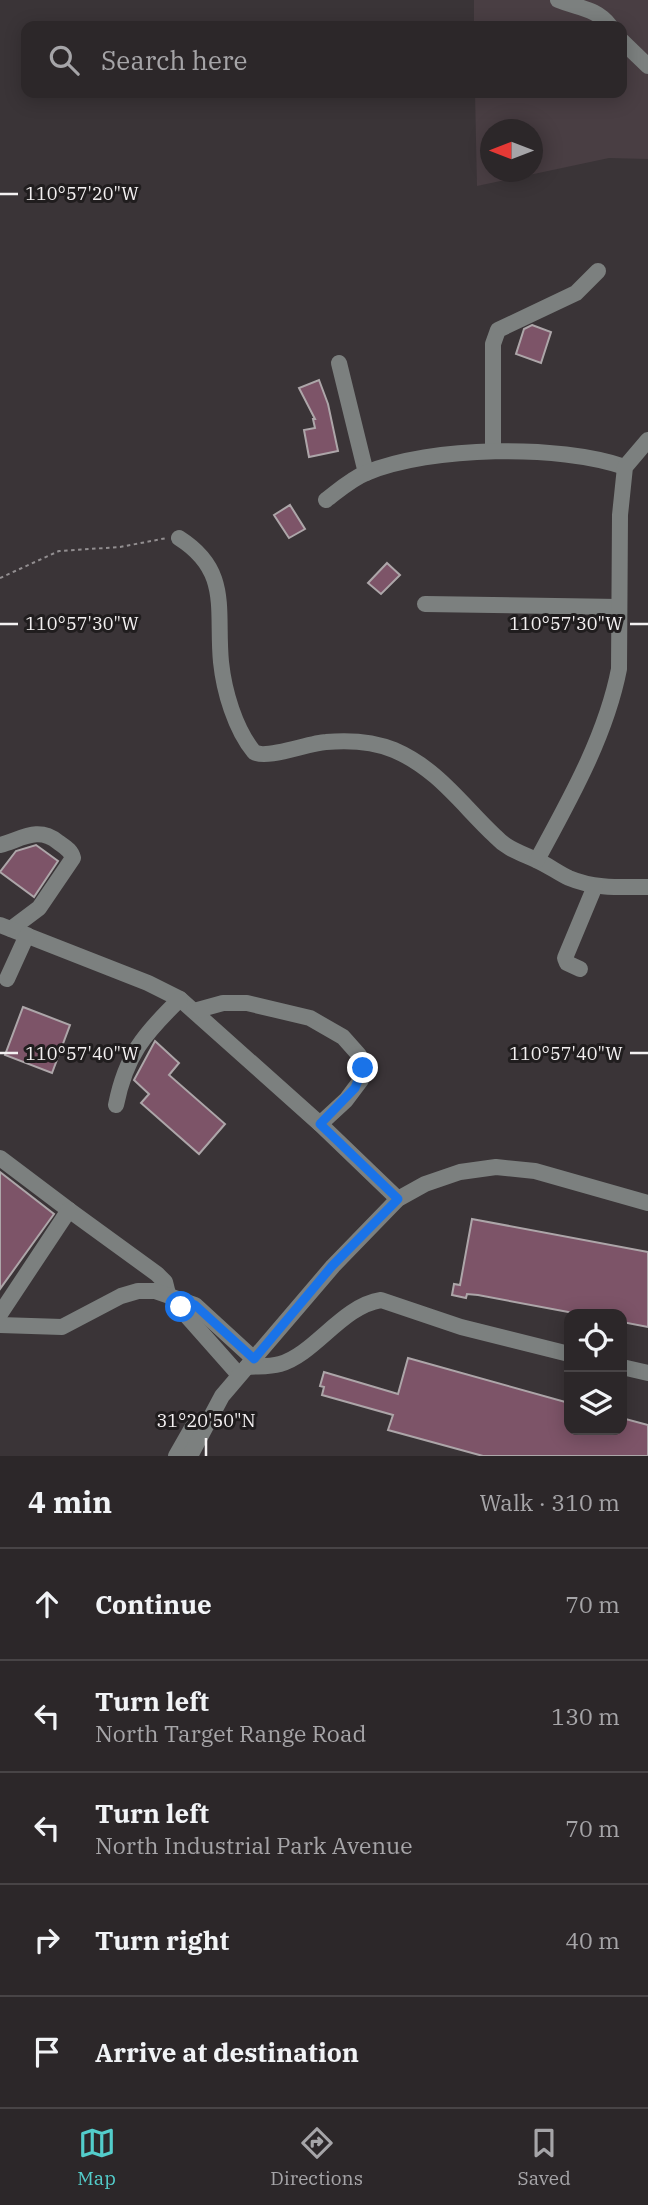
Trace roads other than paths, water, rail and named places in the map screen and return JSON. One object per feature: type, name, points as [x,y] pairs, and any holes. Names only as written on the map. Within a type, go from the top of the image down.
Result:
[{"type":"street","points":[[558,0],[591,10],[606,21]]},
{"type":"street","points":[[627,46],[648,66]]},
{"type":"street","points":[[493,449],[493,344],[498,330],[576,293],[598,271]]},
{"type":"street","points":[[339,363],[366,473]]},
{"type":"street","points":[[537,860],[561,816],[615,693],[620,669],[620,515],[625,467],[648,440]]},
{"type":"street","points":[[326,500],[366,473],[401,464],[493,449],[587,458],[625,467]]},
{"type":"street","points":[[178,538],[195,548],[218,585],[225,689],[254,752],[267,755],[324,742],[365,741],[394,750],[430,770],[456,793],[497,838],[515,852],[537,860],[566,877],[594,886],[648,887]]},
{"type":"street","points":[[425,604],[619,607]]},
{"type":"street","points":[[0,845],[27,835],[48,834],[71,851],[73,858],[39,908],[6,927]]},
{"type":"street","points":[[580,969],[567,963],[565,958],[594,886]]},
{"type":"street","points":[[6,927],[180,999],[320,1124],[398,1199]]},
{"type":"street","points":[[7,979],[27,935]]},
{"type":"street","points":[[116,1105],[129,1058],[146,1032],[180,999]]},
{"type":"street","points":[[194,1012],[223,1003],[247,1003],[310,1018],[343,1037],[359,1055],[363,1068],[360,1080],[346,1100],[320,1124]]},
{"type":"street","points":[[0,1158],[157,1274],[173,1296]]},
{"type":"street","points":[[167,1456],[222,1396],[332,1266],[398,1199],[437,1180],[496,1167],[535,1171],[648,1203]]},
{"type":"street","points":[[0,1314],[69,1210]]},
{"type":"street","points":[[0,1325],[62,1327],[121,1296],[138,1291],[173,1296],[195,1305],[247,1367]]},
{"type":"street","points":[[247,1367],[283,1364],[353,1312],[369,1302],[382,1300],[461,1327],[564,1353]]},
{"type":"street","points":[[627,1368],[648,1373]]},
{"type":"street","points":[[190,1456],[222,1396]]},
{"type":"street","points":[[176,1456],[195,1423]]}]
